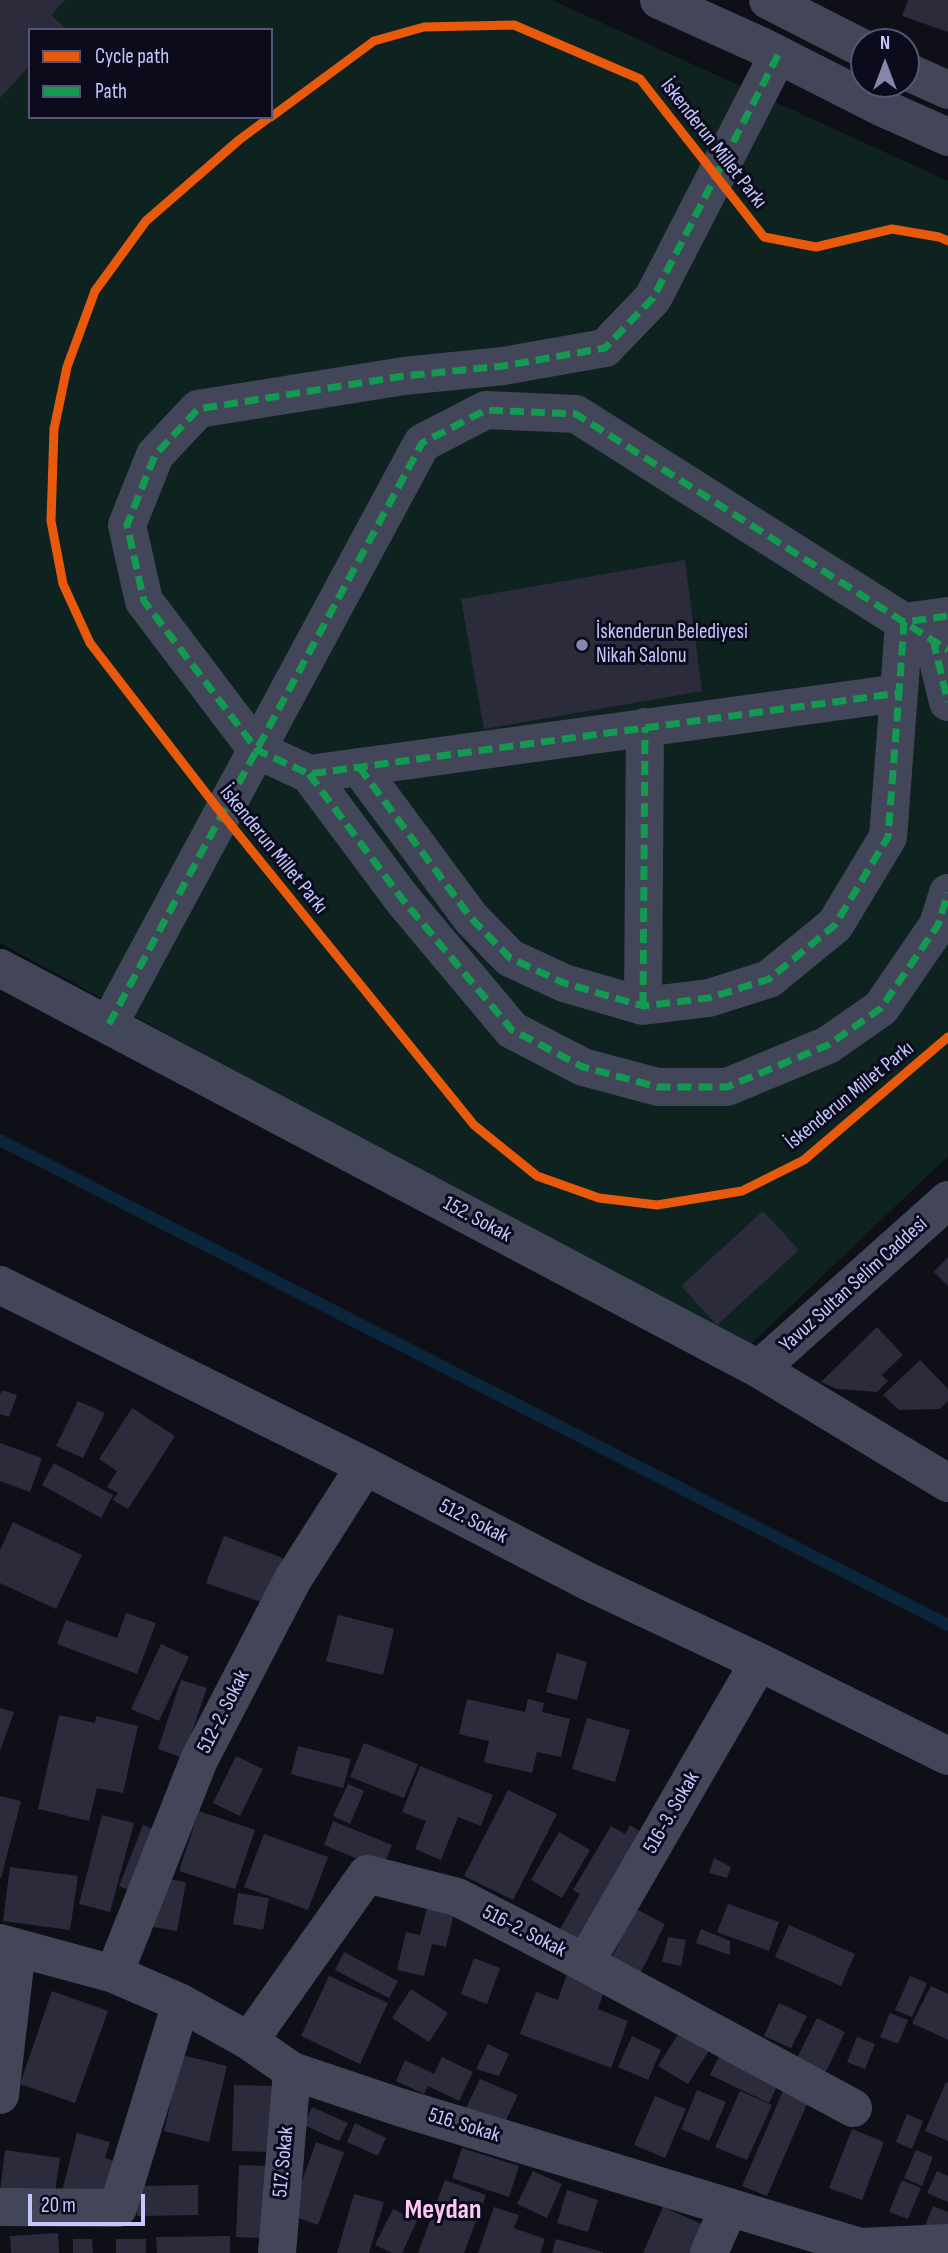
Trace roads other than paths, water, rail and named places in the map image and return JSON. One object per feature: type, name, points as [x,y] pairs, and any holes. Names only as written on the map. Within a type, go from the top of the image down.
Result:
[{"type":"street","points":[[659,0],[948,137]]},
{"type":"street","points":[[850,41],[783,3],[768,50],[653,298],[605,348],[503,366],[404,376],[198,409],[155,455],[127,525],[144,601],[257,750],[309,774],[402,900],[512,1030],[583,1067],[658,1087],[727,1087],[828,1045],[881,1008],[938,925],[948,893]]},
{"type":"street","points":[[920,77],[948,90]]},
{"type":"street","points":[[109,1024],[422,443],[486,410],[576,414],[933,632],[948,702]]},
{"type":"street","points":[[359,766],[471,918],[510,958],[564,983],[643,1006],[709,998],[769,979],[835,925],[888,837],[899,693],[933,632]]},
{"type":"street","points":[[309,774],[899,693]]},
{"type":"street","points":[[643,1006],[645,727]]},
{"type":"street","name":"152. Sokak","points":[[0,968],[759,1369],[948,1483]]},
{"type":"street","name":"Yavuz Sultan Selim Caddesi","points":[[759,1369],[948,1200]]},
{"type":"street","name":"512. Sokak","points":[[3,1295],[365,1466],[589,1582],[948,1755]]},
{"type":"street","name":"512-2. Sokak","points":[[114,1974],[199,1760],[293,1579],[365,1466]]},
{"type":"street","name":"516-3. Sokak","points":[[586,1963],[759,1662]]},
{"type":"street","name":"516-2. Sokak","points":[[249,2041],[368,1874],[457,1897],[586,1963],[853,2108]]},
{"type":"street","points":[[0,2095],[9,1945]]},
{"type":"street","name":"516. Sokak","points":[[9,1945],[114,1974],[181,2003],[249,2041],[292,2071],[399,2106],[860,2250],[948,2243]]},
{"type":"street","points":[[0,2207],[118,2208],[181,2003]]},
{"type":"street","name":"517. Sokak","points":[[277,2253],[292,2071]]},
{"type":"street","points":[[709,2253],[729,2207]]},
{"type":"waterway","points":[[0,1140],[948,1625]]},
{"type":"place","name":"İskenderun Belediyesi Nikah Salonu","points":[[582,645]]},
{"type":"district","name":"Meydan","points":[[443,2211]]}]
